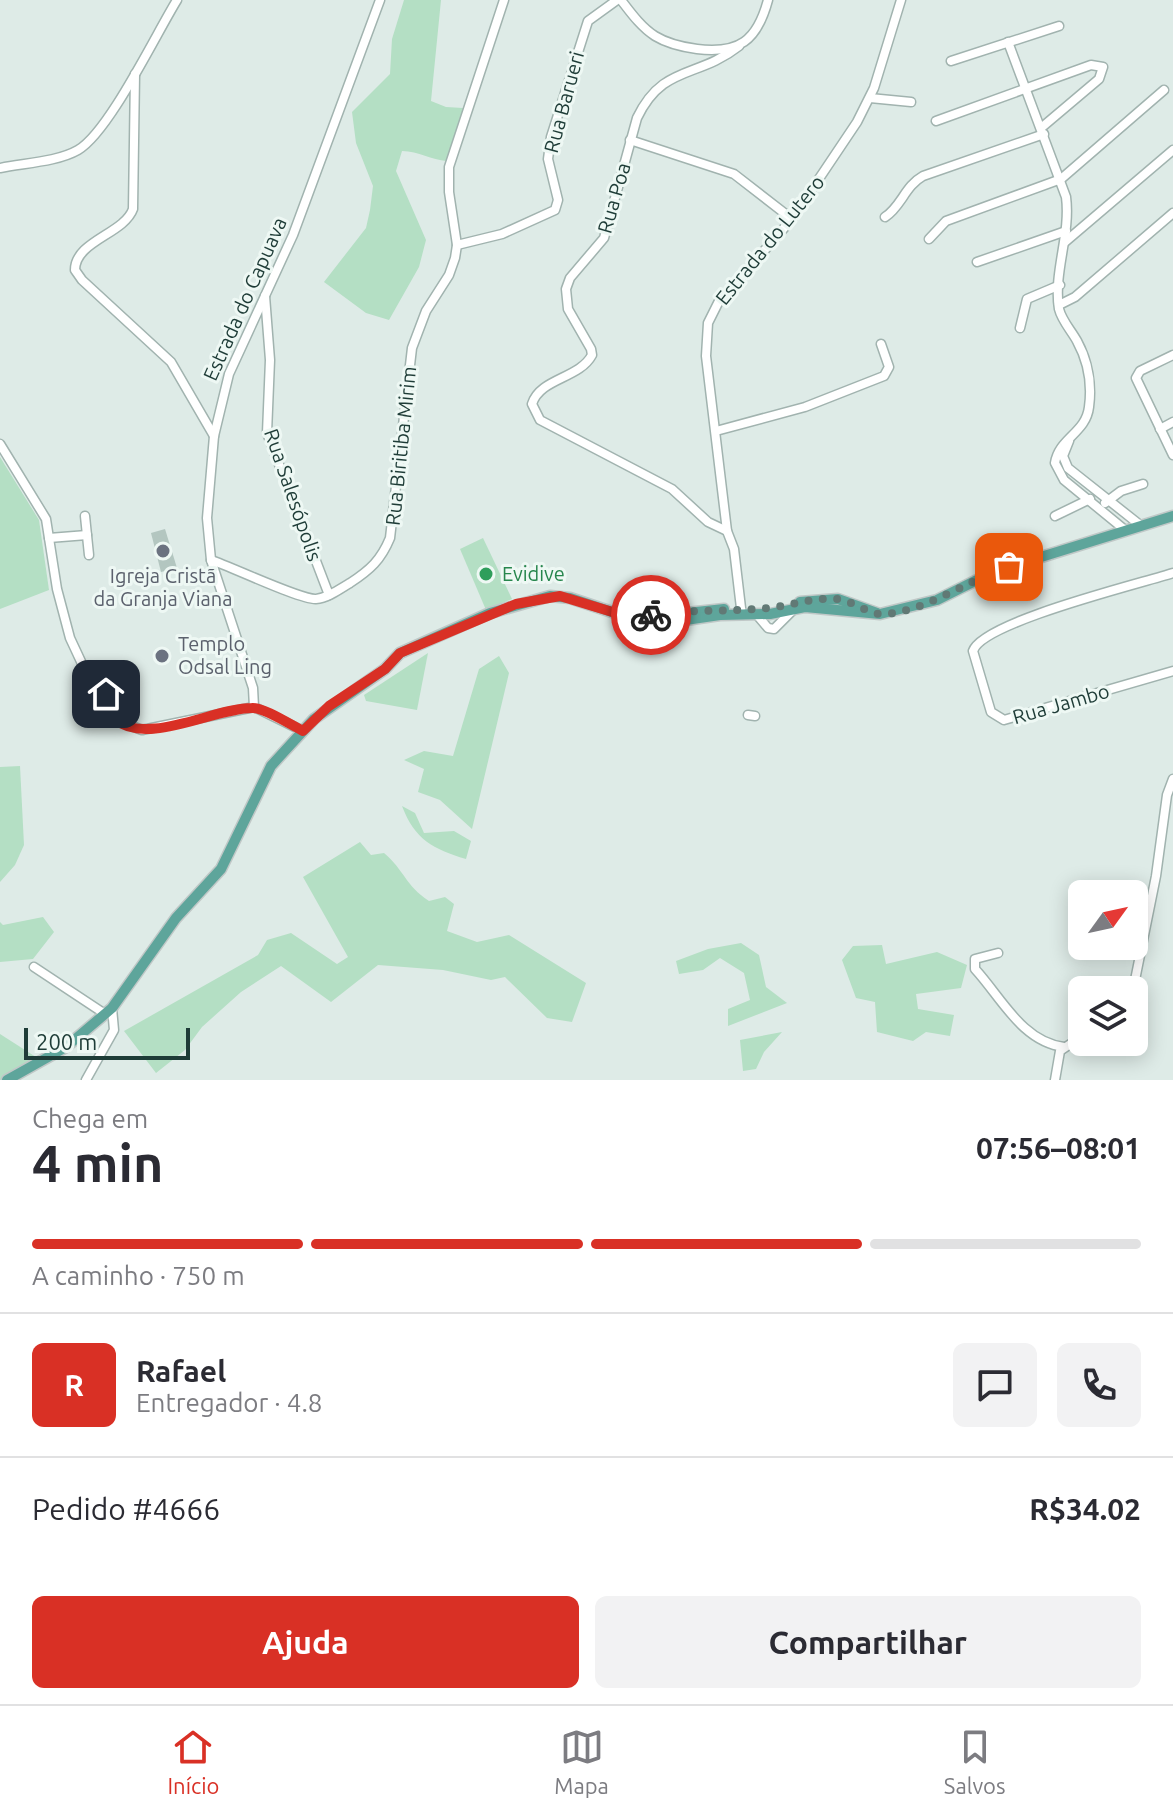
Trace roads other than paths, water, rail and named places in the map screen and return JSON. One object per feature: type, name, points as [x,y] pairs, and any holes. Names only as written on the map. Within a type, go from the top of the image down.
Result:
[{"type":"main road","points":[[670,618],[739,608],[838,604],[860,614],[880,614],[937,600],[993,572],[1173,516]]},
{"type":"main road","points":[[7,1080],[54,1055],[109,1011],[144,967],[176,918],[221,869],[265,775],[329,706],[385,669],[400,653],[516,604],[560,596],[639,619],[757,615],[838,604]]},
{"type":"street","points":[[0,168],[78,150],[93,138],[135,74],[177,0]]},
{"type":"street","name":"Estrada do Capuava","points":[[254,707],[253,688],[211,560],[207,518],[214,436],[229,374],[294,233],[380,0]]},
{"type":"street","name":"Rua Biritiba Mirim","points":[[329,595],[379,562],[390,538],[412,348],[426,311],[449,275],[457,245],[449,192],[449,167],[504,0]]},
{"type":"street","points":[[619,0],[656,36],[718,56]]},
{"type":"street","name":"Rua Barueri","points":[[457,245],[516,229],[549,215],[557,206],[548,159],[551,137],[588,21],[619,0]]},
{"type":"street","points":[[768,0],[761,23],[752,36],[739,46],[665,80],[655,88],[641,110],[630,140],[734,174],[792,219]]},
{"type":"street","name":"Estrada do Lutero","points":[[739,608],[734,549],[727,531],[706,356],[708,323],[718,303],[792,219],[837,155],[870,98],[901,0]]},
{"type":"street","points":[[951,61],[1059,26]]},
{"type":"street","points":[[1008,42],[1061,179],[1067,208],[1059,305],[1083,354],[1090,390],[1086,420],[1060,446],[1055,463],[1064,480],[1125,530]]},
{"type":"street","points":[[885,217],[893,211],[911,184],[923,176],[1043,131],[1099,79],[1103,67],[1091,65],[936,121]]},
{"type":"street","points":[[135,74],[133,209],[128,220],[79,255],[75,270],[88,286],[171,362],[214,436]]},
{"type":"street","points":[[929,239],[946,221],[1061,179],[1164,90]]},
{"type":"street","points":[[870,98],[911,102]]},
{"type":"street","name":"Rua Poa","points":[[630,140],[604,238],[570,278],[566,289],[568,309],[591,349],[589,360],[575,372],[536,394],[532,404],[540,420],[672,489],[708,522],[727,531]]},
{"type":"street","points":[[1065,243],[1173,150]]},
{"type":"street","points":[[1059,305],[1075,297],[1173,213]]},
{"type":"street","points":[[977,262],[1066,231]]},
{"type":"street","points":[[1020,328],[1027,299],[1060,285]]},
{"type":"street","name":"Rua Salesópolis","points":[[265,296],[269,333],[267,433],[329,595]]},
{"type":"street","points":[[250,325],[269,333]]},
{"type":"street","points":[[716,431],[805,407],[884,376],[889,367],[881,344]]},
{"type":"street","points":[[1173,355],[1140,371],[1136,378],[1173,455]]},
{"type":"street","points":[[1160,429],[1173,422]]},
{"type":"street","points":[[1071,437],[1064,449],[1064,462],[1140,525]]},
{"type":"street","points":[[0,444],[41,509],[57,589],[76,655],[106,694],[113,715],[121,724],[142,730],[254,707],[303,731]]},
{"type":"street","points":[[1100,509],[1121,491],[1143,484]]},
{"type":"street","points":[[1080,493],[1088,485]]},
{"type":"street","points":[[1055,516],[1089,500],[1097,491]]},
{"type":"street","points":[[85,516],[89,555]]},
{"type":"street","points":[[49,538],[87,535]]},
{"type":"street","points":[[211,560],[300,596],[316,599],[329,595]]},
{"type":"street","name":"Rua Jambo","points":[[1173,573],[1008,625],[977,642],[973,651],[991,712],[1004,720],[1173,671]]},
{"type":"street","points":[[757,615],[772,628],[794,609]]},
{"type":"street","points":[[1136,976],[1156,876],[1167,795],[1173,779]]},
{"type":"street","points":[[998,953],[975,959],[975,969],[994,989],[1018,1023],[1048,1043],[1064,1047]]},
{"type":"street","points":[[34,967],[109,1011],[114,1030],[86,1080]]},
{"type":"street","points":[[1055,1080],[1058,1055],[1068,1045]]},
{"type":"place","name":"Igreja Cristã da Granja Viana","points":[[163,551]]},
{"type":"place","name":"Evidive","points":[[486,574]]},
{"type":"place","name":"Templo Odsal Ling","points":[[162,656]]}]
